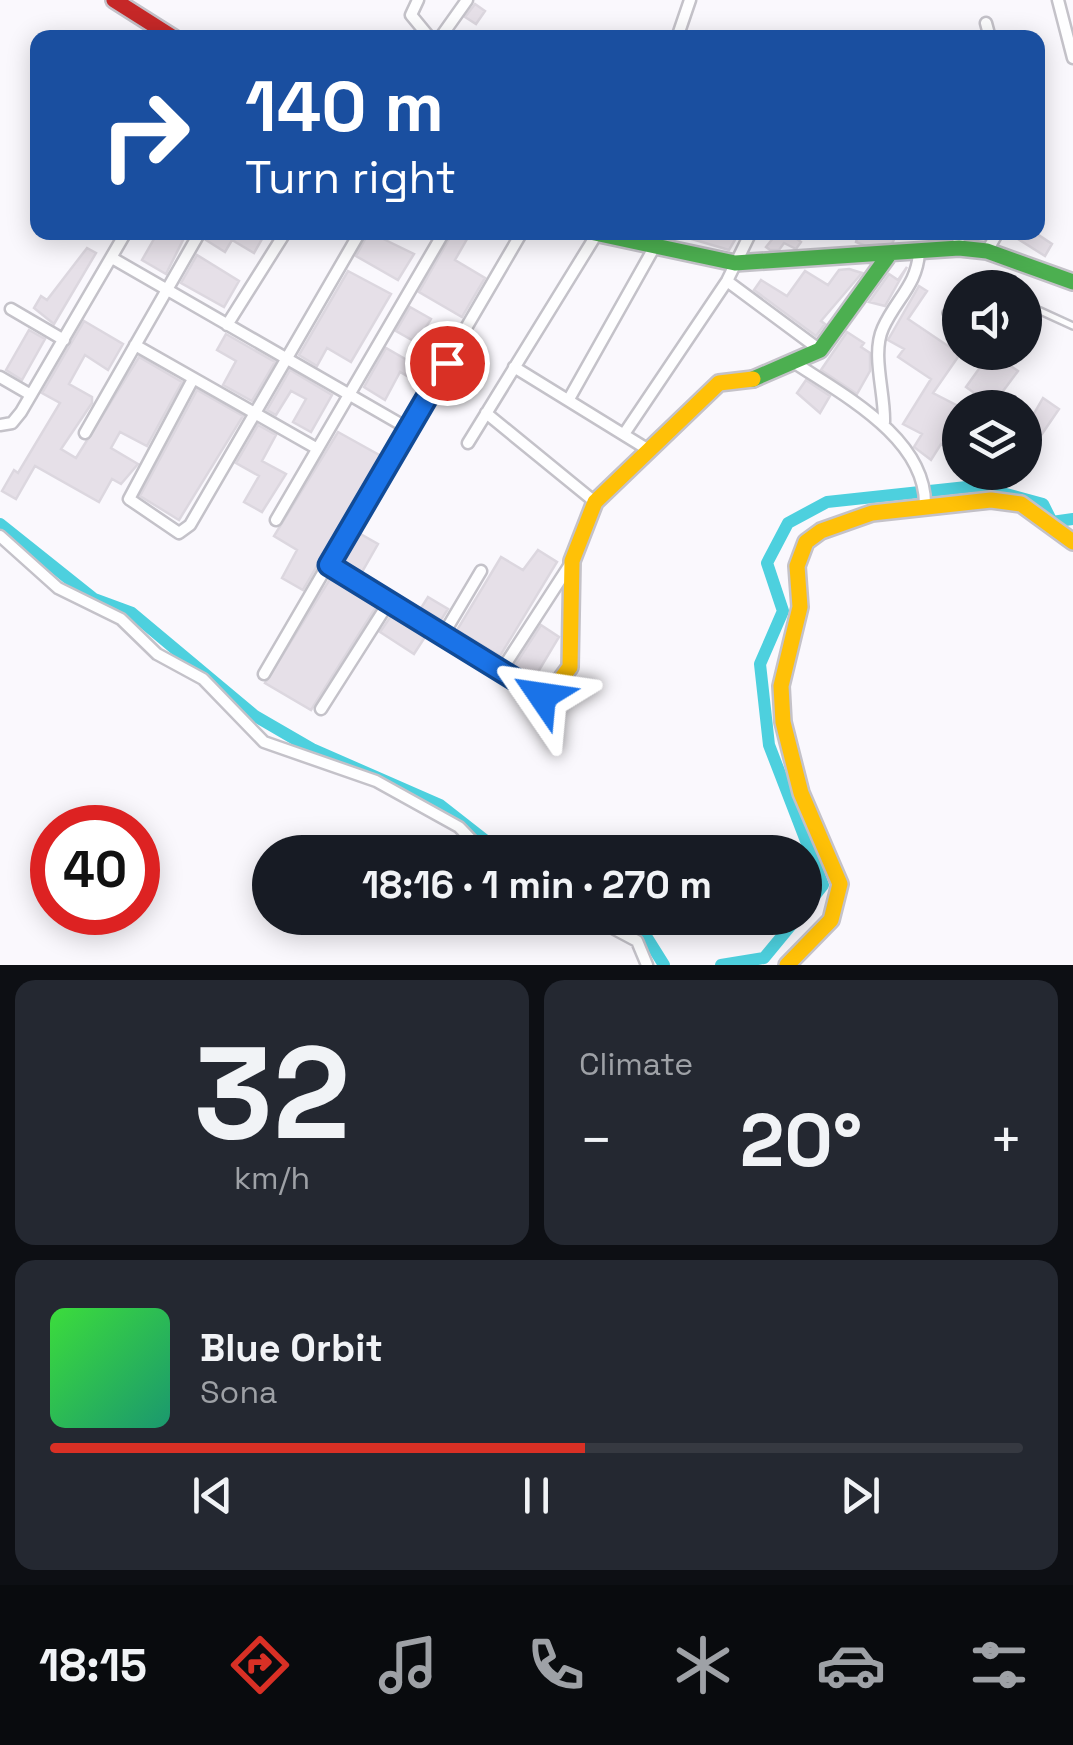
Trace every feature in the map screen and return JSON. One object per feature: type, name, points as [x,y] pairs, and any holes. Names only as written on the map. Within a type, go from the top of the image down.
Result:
[{"type":"street","points":[[114,0],[161,30]]},
{"type":"street","points":[[418,0],[411,15],[423,30]]},
{"type":"street","points":[[446,30],[467,0]]},
{"type":"street","points":[[679,30],[690,0]]},
{"type":"street","points":[[1058,0],[1073,58]]},
{"type":"street","points":[[986,22],[988,30]]},
{"type":"street","points":[[0,426],[12,424],[31,395],[122,240]]},
{"type":"street","points":[[85,433],[196,240]]},
{"type":"street","points":[[227,324],[280,240]]},
{"type":"street","points":[[193,378],[129,500],[179,533],[190,525],[355,240]]},
{"type":"street","points":[[276,520],[439,240]]},
{"type":"street","points":[[264,674],[517,240]]},
{"type":"street","points":[[468,443],[591,240]]},
{"type":"street","points":[[627,240],[735,263],[888,256],[959,240],[1073,282]]},
{"type":"street","points":[[624,434],[727,280],[747,240]]},
{"type":"street","points":[[987,251],[993,240]]},
{"type":"street","points":[[569,399],[655,246]]},
{"type":"street","points":[[884,422],[879,342],[883,328],[916,277],[919,250]]},
{"type":"street","points":[[501,671],[572,561],[595,502],[719,382],[753,380],[820,350],[888,256]]},
{"type":"street","points":[[112,258],[409,429]]},
{"type":"street","points":[[727,280],[820,350]]},
{"type":"street","points":[[11,309],[64,340]]},
{"type":"street","points":[[135,344],[316,448]]},
{"type":"street","points":[[795,362],[884,422],[922,480],[925,500]]},
{"type":"street","points":[[514,367],[647,449]]},
{"type":"street","points":[[0,377],[31,395]]},
{"type":"street","points":[[486,413],[595,502]]},
{"type":"street","points":[[787,965],[832,919],[840,897],[840,884],[800,799],[781,695],[800,604],[796,568],[799,553],[808,540],[836,523],[925,500],[1011,501],[1035,511],[1052,530],[1073,542]]},
{"type":"street","points":[[0,536],[58,588],[121,619],[156,654],[203,679],[264,742],[376,781],[466,835]]},
{"type":"street","points":[[329,565],[547,698],[569,671],[572,561]]},
{"type":"street","points":[[443,635],[481,571]]},
{"type":"street","points":[[321,709],[388,602]]},
{"type":"street","points":[[624,935],[636,942],[648,965]]},
{"type":"lane","points":[[1042,312],[1073,326]]},
{"type":"building","points":[[475,4],[485,11],[476,24],[465,17]]},
{"type":"building","points":[[1045,239],[1052,244],[1045,256],[1020,240]]},
{"type":"building","points":[[153,240],[183,240],[166,274],[142,260]]},
{"type":"building","points":[[206,240],[232,240],[225,252]]},
{"type":"building","points":[[232,240],[261,240],[254,253]]},
{"type":"building","points":[[365,240],[385,240],[414,254],[398,280],[356,256]]},
{"type":"building","points":[[448,240],[466,240],[455,260],[485,278],[462,317],[419,292]]},
{"type":"building","points":[[695,240],[735,240],[729,250]]},
{"type":"building","points":[[772,240],[801,242],[796,249],[784,243],[779,250],[766,247]]},
{"type":"building","points":[[894,240],[892,244],[866,246],[856,242]]},
{"type":"building","points":[[87,248],[96,253],[54,324],[34,308],[41,296],[47,300]]},
{"type":"building","points":[[197,255],[239,281],[224,307],[181,283]]},
{"type":"building","points":[[907,267],[885,306],[869,302],[889,274],[898,280]]},
{"type":"building","points":[[839,270],[862,273],[821,321],[825,324],[816,336],[754,290],[761,280],[787,296],[805,271],[828,285]]},
{"type":"building","points":[[348,271],[391,294],[351,362],[327,348],[317,366],[299,355]]},
{"type":"building","points":[[919,286],[927,291],[908,319],[942,342],[942,370],[949,370],[933,393],[942,398],[942,445],[931,460],[914,447],[922,434],[903,424],[931,379],[898,357],[904,349],[888,340]]},
{"type":"building","points":[[410,307],[431,319],[423,332],[446,345],[423,385],[400,372],[385,400],[364,387],[386,348],[407,360],[417,343],[396,331]]},
{"type":"building","points":[[84,321],[123,344],[108,370],[85,355],[69,384],[92,397],[92,403],[61,449],[76,458],[139,357],[182,382],[147,446],[120,432],[111,448],[138,464],[121,484],[112,479],[99,502],[35,466],[16,499],[2,491],[14,470],[18,473],[60,403],[42,393]]},
{"type":"building","points":[[29,330],[45,339],[22,380],[6,370]]},
{"type":"building","points":[[847,332],[864,343],[861,347],[870,353],[870,371],[857,394],[821,370]]},
{"type":"building","points":[[226,334],[275,362],[252,401],[223,385],[236,361],[217,350]]},
{"type":"building","points":[[290,370],[332,395],[311,432],[293,422],[306,399],[291,391],[276,415],[267,410]]},
{"type":"building","points":[[978,370],[1018,371],[1004,390],[966,387]]},
{"type":"building","points":[[806,380],[830,396],[820,413],[797,393]]},
{"type":"building","points":[[197,390],[243,416],[179,520],[140,496]]},
{"type":"building","points":[[1042,400],[1059,409],[1042,434]]},
{"type":"building","points":[[258,425],[276,435],[262,461],[286,474],[262,512],[244,502],[259,476],[236,463]]},
{"type":"building","points":[[338,432],[381,456],[303,590],[282,578],[297,550],[274,536]]},
{"type":"building","points":[[357,532],[378,544],[362,572],[341,559]]},
{"type":"building","points":[[538,550],[557,562],[500,656],[457,630],[501,557],[523,570]]},
{"type":"building","points":[[330,579],[376,607],[311,710],[265,683]]},
{"type":"building","points":[[428,597],[448,609],[441,620],[421,608]]},
{"type":"building","points":[[391,616],[425,637],[414,654],[380,632]]},
{"type":"building","points":[[541,625],[559,637],[535,677],[515,665]]},
{"type":"waterway","points":[[804,835],[769,745],[760,664],[783,611],[767,563],[788,523],[827,502],[976,486],[1043,504],[1052,522],[1073,519]]},
{"type":"waterway","points":[[0,524],[94,599],[132,613],[255,716],[312,749],[440,805],[478,835]]},
{"type":"waterway","points":[[822,882],[822,886]]},
{"type":"waterway","points":[[645,935],[664,965]]},
{"type":"waterway","points":[[721,965],[764,958],[783,935]]},
{"type":"traffic: fast","points":[[627,240],[735,263],[959,248],[987,251],[1073,282]]},
{"type":"traffic: fast","points":[[753,379],[820,350],[888,256]]},
{"type":"traffic: slow","points":[[329,565],[547,698],[570,667],[572,561],[595,502],[719,383],[753,379]]},
{"type":"traffic: slow","points":[[787,965],[831,920],[840,884],[801,793],[783,722],[781,686],[800,607],[797,566],[806,542],[821,531],[872,513],[991,500],[1021,504],[1073,542]]},
{"type":"traffic: jam","points":[[114,0],[161,30]]},
{"type":"route","points":[[447,363],[329,565],[542,696]]}]
